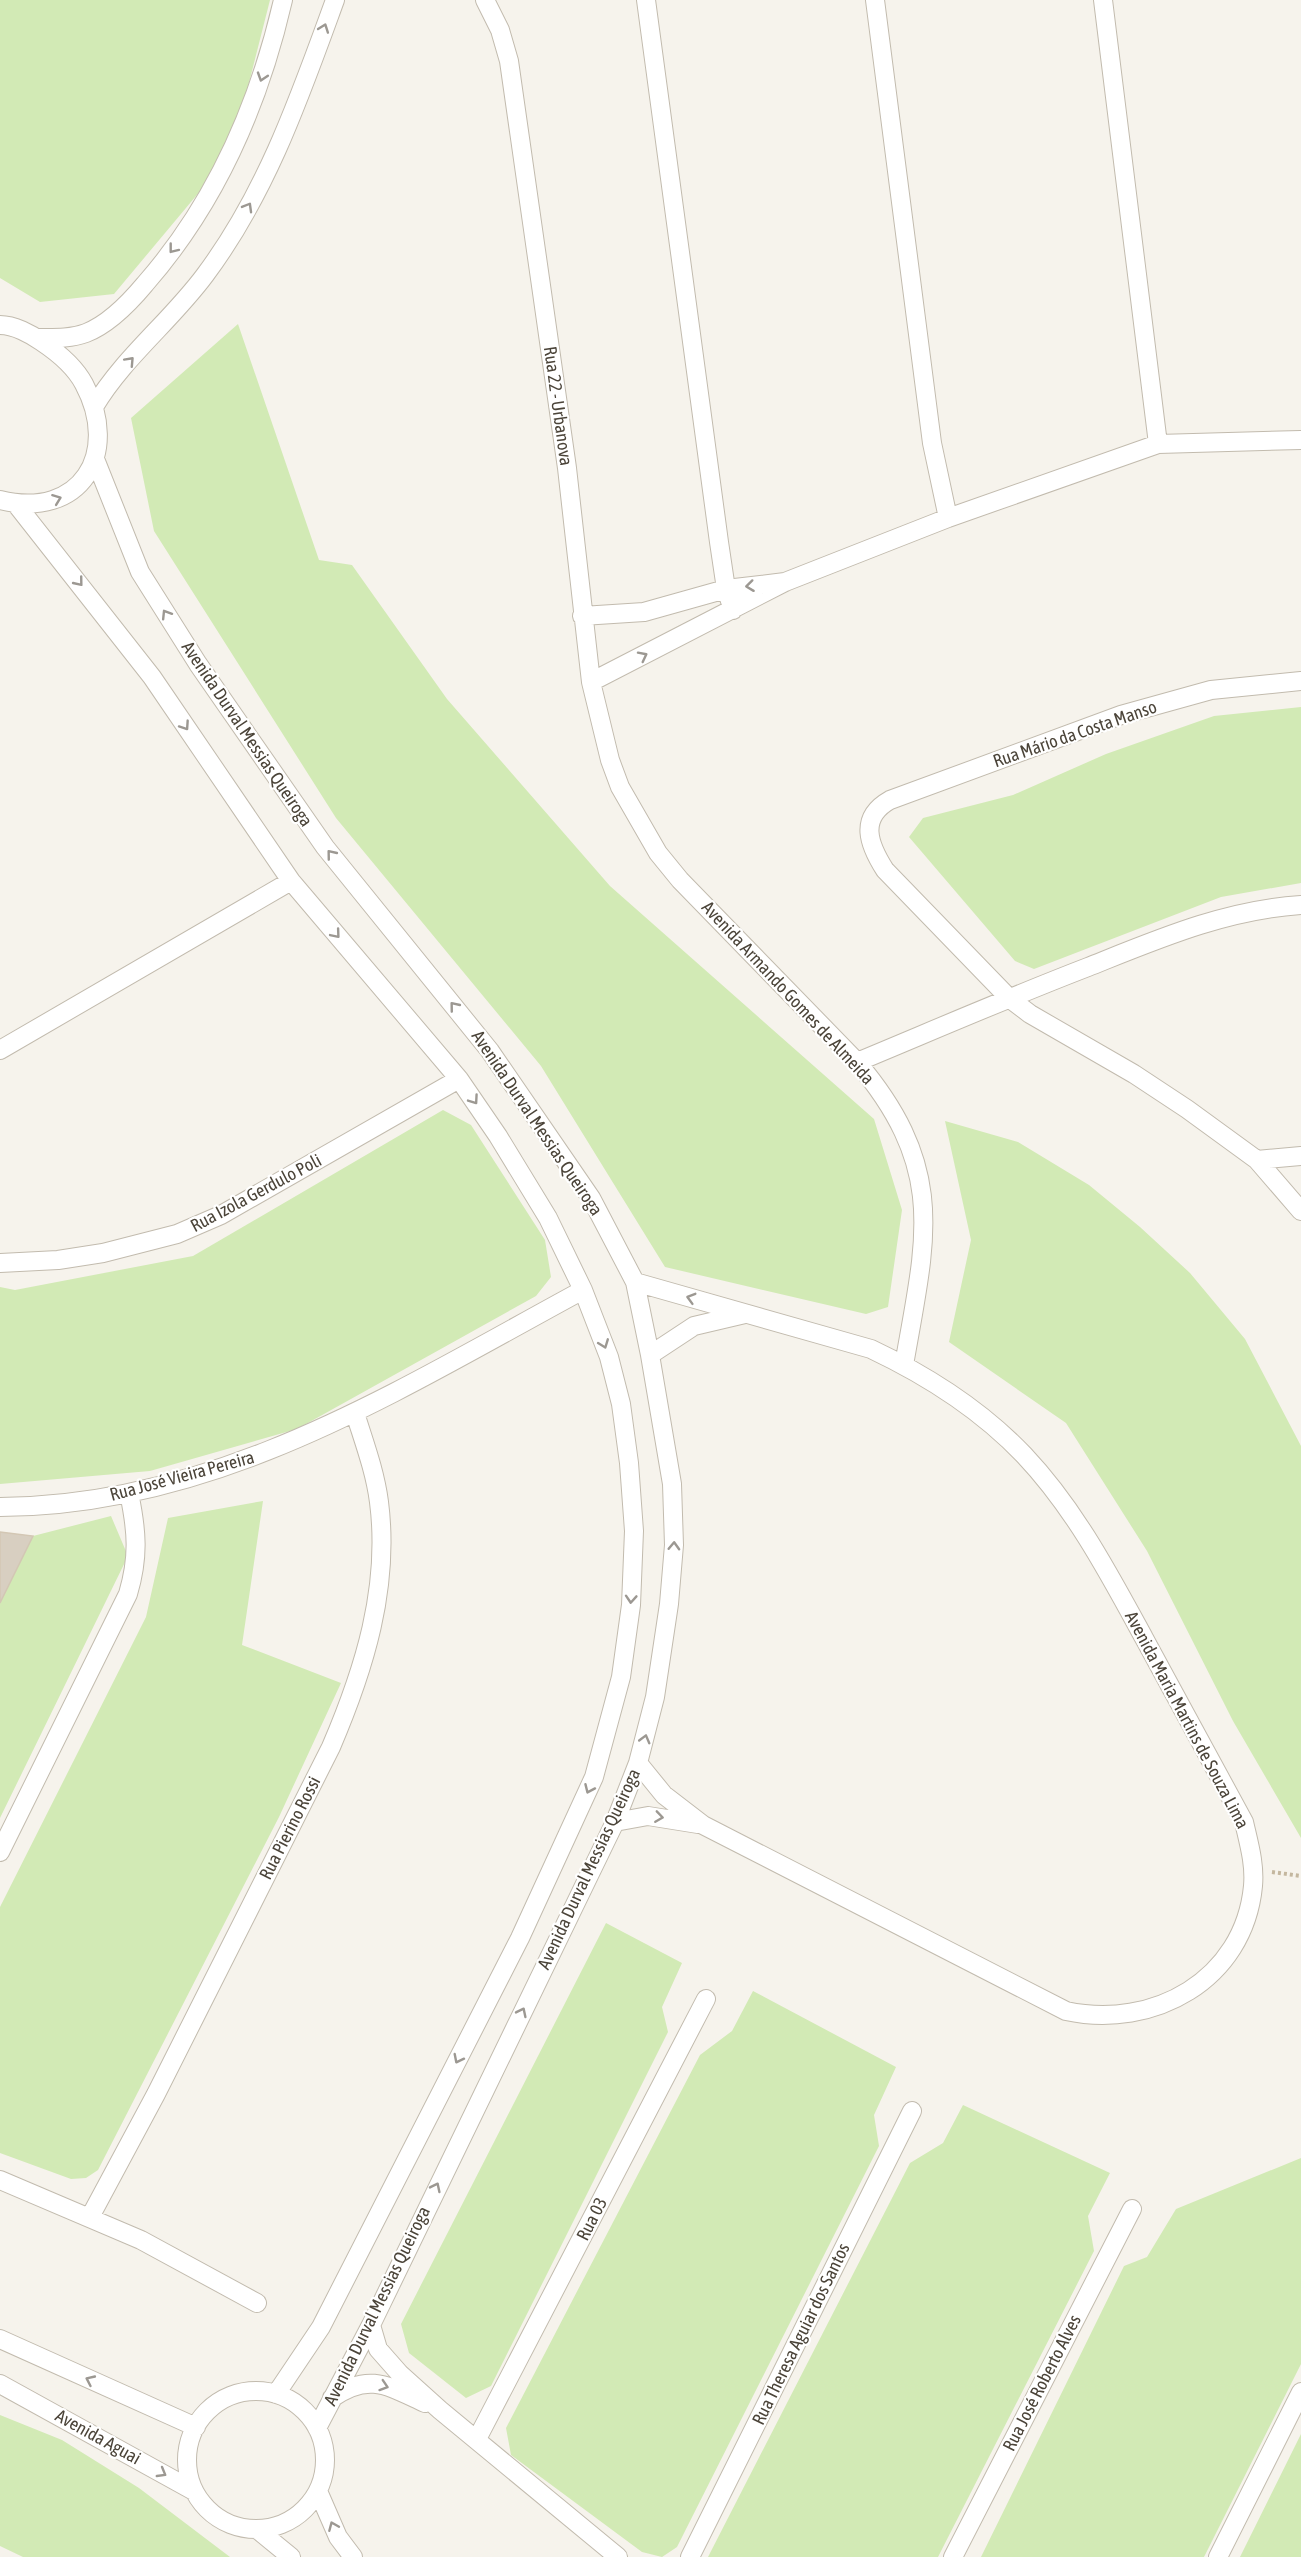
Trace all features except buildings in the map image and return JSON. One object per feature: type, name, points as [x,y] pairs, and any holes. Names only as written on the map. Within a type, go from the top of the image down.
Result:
[{"type":"street","points":[[37,338],[66,338],[87,333],[103,323],[137,293],[182,238],[243,128],[268,59],[283,0]]},
{"type":"street","points":[[94,407],[116,376],[193,291],[236,230],[286,134],[335,0]]},
{"type":"street","name":"Rua 22 - Urbanova","points":[[485,0],[500,30],[509,61],[567,468],[591,682],[610,760],[632,812]]},
{"type":"street","points":[[646,0],[726,589],[733,610]]},
{"type":"street","points":[[875,0],[932,443],[948,518]]},
{"type":"street","points":[[1103,0],[1158,444]]},
{"type":"street","points":[[1,323],[37,338],[52,349],[76,373],[83,382],[94,407],[98,435],[95,459],[73,491],[57,500],[34,506],[8,502]]},
{"type":"street","points":[[591,682],[785,582],[948,518],[1158,444],[1301,440]]},
{"type":"street","name":"Avenida Durval Messias Queiroga","points":[[95,459],[140,572],[198,664],[325,847],[490,1051],[591,1198],[635,1282],[672,1484],[674,1545],[669,1604],[656,1697],[638,1763],[615,1822],[371,2325],[330,2398],[317,2428]]},
{"type":"street","name":"Avenida Durval Messias Queiroga","points":[[8,502],[152,677],[291,881],[459,1079],[498,1136],[548,1218],[583,1290],[609,1358],[621,1404],[634,1531],[631,1605],[621,1677],[594,1777],[520,1938],[321,2327],[276,2394]]},
{"type":"street","points":[[582,616],[644,612],[726,589],[785,582]]},
{"type":"street","name":"Rua Mário da Costa Manso","points":[[1009,998],[885,870],[874,853],[869,828],[871,816],[878,807],[890,800],[1121,715],[1211,690],[1301,681]]},
{"type":"street","name":"Avenida Armando Gomes de Almeida","points":[[632,812],[658,853],[680,880],[857,1062],[896,1115],[915,1158],[920,1178],[924,1236],[920,1275],[904,1365]]},
{"type":"street","points":[[0,1050],[291,881]]},
{"type":"street","points":[[857,1062],[1009,998],[1201,923],[1243,912],[1301,905]]},
{"type":"street","points":[[1009,998],[1030,1014],[1161,1090],[1257,1160],[1301,1211]]},
{"type":"street","name":"Rua Izola Gerdulo Poli","points":[[0,1263],[58,1260],[103,1253],[177,1234],[221,1215],[459,1079]]},
{"type":"street","points":[[1257,1160],[1301,1156]]},
{"type":"street","name":"Avenida Maria Martins de Souza Lima","points":[[635,1282],[871,1349],[904,1365],[994,1428],[1024,1455],[1064,1502],[1099,1556],[1244,1822],[1253,1858],[1253,1887],[1246,1916],[1232,1946],[1212,1973],[1194,1990],[1150,2009],[1124,2015],[1094,2015],[1066,2011],[703,1825],[664,1795],[638,1763]]},
{"type":"street","name":"Rua José Vieira Pereira","points":[[0,1507],[58,1504],[129,1493],[251,1459],[355,1413],[583,1290]]},
{"type":"street","name":"Avenida Maria Martins de Souza Lima","points":[[650,1355],[694,1326],[747,1314]]},
{"type":"street","name":"Rua Pierino Rossi","points":[[90,2217],[156,2094],[331,1747],[355,1691],[371,1634],[380,1576],[381,1534],[374,1474],[355,1413]]},
{"type":"street","points":[[0,1852],[128,1594],[136,1565],[135,1523],[129,1493]]},
{"type":"street","name":"Avenida Maria Martins de Souza Lima","points":[[615,1822],[648,1816],[703,1825]]},
{"type":"street","name":"Rua 03","points":[[477,2439],[706,1999]]},
{"type":"street","name":"Rua Theresa Aguiar dos Santos","points":[[690,2557],[912,2111]]},
{"type":"street","points":[[0,2180],[141,2240],[257,2303]]},
{"type":"street","name":"Rua José Roberto Alves","points":[[953,2557],[1132,2209]]},
{"type":"street","points":[[371,2325],[374,2340],[382,2354],[440,2410],[618,2557]]},
{"type":"street","points":[[0,2338],[196,2427]]},
{"type":"street","points":[[330,2398],[357,2383],[372,2382],[440,2410]]},
{"type":"street","name":"Avenida Aguai","points":[[0,2384],[194,2491]]},
{"type":"street","points":[[260,2391],[276,2394],[300,2407],[317,2428],[324,2448],[324,2470],[318,2491],[308,2506],[294,2518],[277,2526],[258,2530],[239,2527],[220,2520],[194,2491],[188,2470],[189,2448],[196,2427],[205,2414],[230,2397],[260,2391]]},
{"type":"street","points":[[1218,2557],[1301,2392]]},
{"type":"street","points":[[318,2491],[338,2537],[353,2557]]},
{"type":"street","points":[[258,2530],[291,2557]]},
{"type":"path","points":[[1253,1871],[1301,1876]]},
{"type":"green space","points":[[0,0],[270,0],[236,134],[206,184],[114,294],[40,302],[0,278]]},
{"type":"green space","points":[[238,324],[319,560],[352,565],[447,699],[610,886],[874,1119],[902,1210],[888,1307],[866,1314],[665,1267],[541,1066],[336,818],[154,531],[131,418]]},
{"type":"green space","points":[[1301,707],[1301,883],[1221,897],[1034,969],[1015,961],[909,837],[923,818],[1013,795],[1106,754],[1214,716]]},
{"type":"green space","points":[[443,1110],[471,1125],[545,1240],[551,1277],[536,1296],[297,1429],[150,1471],[0,1484],[0,1287],[15,1290],[193,1256]]},
{"type":"green space","points":[[945,1121],[1018,1142],[1089,1185],[1140,1227],[1190,1273],[1245,1339],[1301,1446],[1301,1838],[1233,1721],[1147,1551],[1066,1423],[949,1342],[971,1240]]},
{"type":"green space","points":[[263,1501],[242,1645],[341,1683],[279,1817],[98,2170],[86,2178],[71,2179],[0,2153],[0,1907],[146,1617],[168,1518]]},
{"type":"green space","points":[[111,1516],[128,1556],[0,1818],[0,1603],[33,1536]]},
{"type":"green space","points":[[606,1923],[682,1963],[662,2007],[668,2032],[491,2386],[466,2398],[409,2353],[401,2324]]},
{"type":"green space","points":[[753,1991],[896,2067],[874,2115],[879,2146],[677,2547],[662,2557],[642,2552],[511,2455],[506,2428],[700,2055],[732,2031]]},
{"type":"green space","points":[[963,2105],[1110,2173],[1088,2216],[1094,2251],[938,2557],[708,2557],[910,2163],[943,2143]]},
{"type":"green space","points":[[1301,2158],[1301,2364],[1204,2557],[981,2557],[1124,2266],[1147,2257],[1176,2209]]},
{"type":"green space","points":[[0,2415],[62,2440],[139,2488],[230,2557],[23,2557],[0,2546]]},
{"type":"green space","points":[[1301,2434],[1301,2557],[1240,2557]]}]
